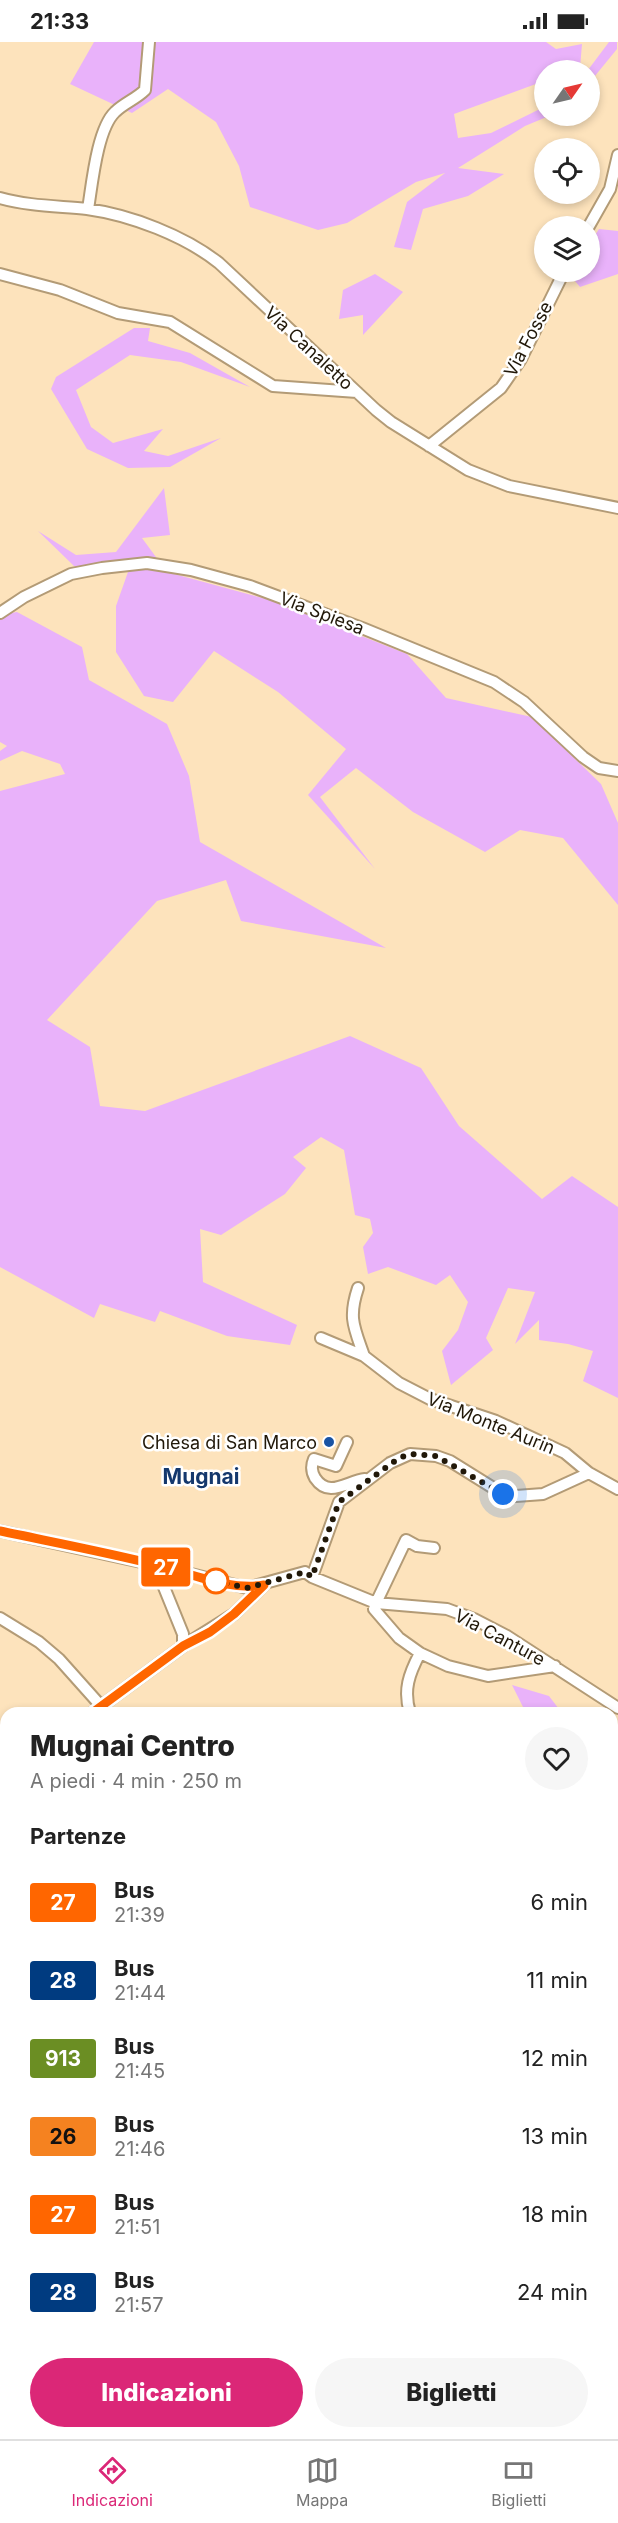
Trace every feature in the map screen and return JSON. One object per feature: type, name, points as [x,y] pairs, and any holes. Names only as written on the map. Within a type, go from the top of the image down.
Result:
[{"type":"street","points":[[88,209],[102,137],[110,117],[116,110],[145,90],[149,42]]},
{"type":"street","points":[[595,216],[610,189],[618,155]]},
{"type":"street","name":"Via Canaletto","points":[[0,198],[37,205],[88,209],[118,216],[158,230],[202,250],[391,422],[429,446],[468,470],[494,482],[618,508]]},
{"type":"street","points":[[0,274],[60,291],[118,313],[170,322],[273,386],[357,392]]},
{"type":"street","name":"Via Fosse","points":[[429,446],[501,388],[521,359],[559,282]]},
{"type":"street","name":"Via Spiesa","points":[[0,613],[24,597],[72,574],[147,563],[191,570],[250,586],[362,628],[494,682],[524,702],[583,757],[599,768],[618,771]]},
{"type":"street","points":[[358,1288],[352,1307],[353,1323],[364,1356]]},
{"type":"street","name":"Via Monte Aurin","points":[[321,1338],[364,1356],[399,1383],[430,1399],[496,1421],[565,1454],[589,1473],[618,1489]]},
{"type":"street","points":[[346,1442],[336,1466],[314,1459],[311,1465],[316,1478],[321,1484],[334,1489],[368,1479]]},
{"type":"street","points":[[312,1577],[339,1502],[390,1463],[410,1454],[436,1456],[503,1494],[516,1496],[543,1494],[589,1473]]},
{"type":"street","points":[[0,1531],[247,1588],[264,1585]]},
{"type":"street","points":[[376,1603],[406,1540],[417,1546],[434,1548]]},
{"type":"street","points":[[155,1565],[183,1634],[183,1646]]},
{"type":"street","name":"Via Canture","points":[[264,1585],[305,1572],[376,1603],[447,1609],[474,1619],[507,1636],[555,1666]]},
{"type":"street","points":[[100,1707],[183,1646],[210,1632],[234,1614],[264,1585]]},
{"type":"street","name":"Via Canture","points":[[376,1603],[374,1609],[399,1638],[420,1653],[448,1666],[489,1676],[555,1666]]},
{"type":"street","points":[[0,1618],[39,1642],[59,1659],[94,1707]]},
{"type":"street","points":[[408,1707],[405,1693],[410,1672],[420,1653]]},
{"type":"street","points":[[555,1666],[616,1707]]},
{"type":"shaded area","points":[[94,42],[546,42],[556,49],[582,44],[581,60],[534,60],[534,85],[454,114],[458,138],[491,133],[534,112],[534,122],[458,168],[504,174],[468,196],[423,209],[411,250],[394,247],[407,202],[445,173],[416,182],[347,223],[318,230],[250,207],[239,166],[216,122],[168,89],[132,113],[70,84]]},
{"type":"shaded area","points":[[609,42],[617,42],[617,49],[600,70],[600,60],[596,60]]},
{"type":"shaded area","points":[[600,229],[618,231],[618,274],[600,280]]},
{"type":"shaded area","points":[[375,274],[403,292],[363,335],[363,315],[339,319],[343,290]]},
{"type":"shaded area","points":[[576,282],[595,282],[580,287]]},
{"type":"shaded area","points":[[134,328],[150,328],[148,341],[190,353],[250,387],[181,362],[130,355],[76,390],[91,427],[113,443],[163,429],[144,451],[168,456],[221,438],[170,467],[128,468],[87,449],[51,389],[56,377]]},
{"type":"shaded area","points":[[164,488],[170,535],[142,538],[167,572],[273,601],[407,654],[446,698],[532,717],[601,784],[618,823],[618,905],[563,838],[520,830],[485,852],[413,812],[356,768],[320,797],[375,869],[308,795],[346,749],[278,692],[214,651],[173,702],[144,696],[116,652],[116,606],[128,572],[74,566],[38,531],[76,555],[116,552]]},
{"type":"shaded area","points":[[17,612],[82,647],[89,680],[167,724],[189,776],[200,842],[386,948],[241,921],[226,880],[157,901],[47,1020],[90,1047],[100,1106],[145,1111],[350,1036],[421,1068],[459,1126],[542,1199],[572,1176],[618,1207],[618,1398],[583,1381],[593,1351],[568,1344],[539,1340],[539,1320],[515,1344],[535,1292],[508,1288],[486,1338],[493,1350],[451,1385],[442,1351],[458,1330],[468,1302],[450,1275],[436,1285],[388,1267],[368,1274],[363,1247],[373,1233],[370,1219],[355,1215],[344,1150],[321,1137],[293,1157],[306,1168],[285,1194],[221,1235],[200,1229],[203,1282],[297,1325],[290,1345],[227,1336],[160,1311],[155,1322],[100,1304],[94,1318],[0,1267],[0,791],[65,774],[60,764],[22,751],[0,761],[0,751],[7,746],[0,742],[0,615]]},
{"type":"shaded area","points":[[512,1685],[549,1696],[557,1707],[523,1707]]},
{"type":"waterway","points":[[618,2195],[618,2207]]},
{"type":"bus line","name":"27","points":[[0,1531],[247,1588],[264,1585],[234,1614],[210,1632],[183,1646],[100,1707]]},
{"type":"place","name":"Chiesa di San Marco","points":[[329,1442]]},
{"type":"district","name":"Mugnai","points":[[201,1476]]},
{"type":"route","points":[[216,1581],[247,1588],[305,1572],[312,1577],[339,1502],[390,1463],[410,1454],[436,1456],[450,1461],[503,1494]]}]
